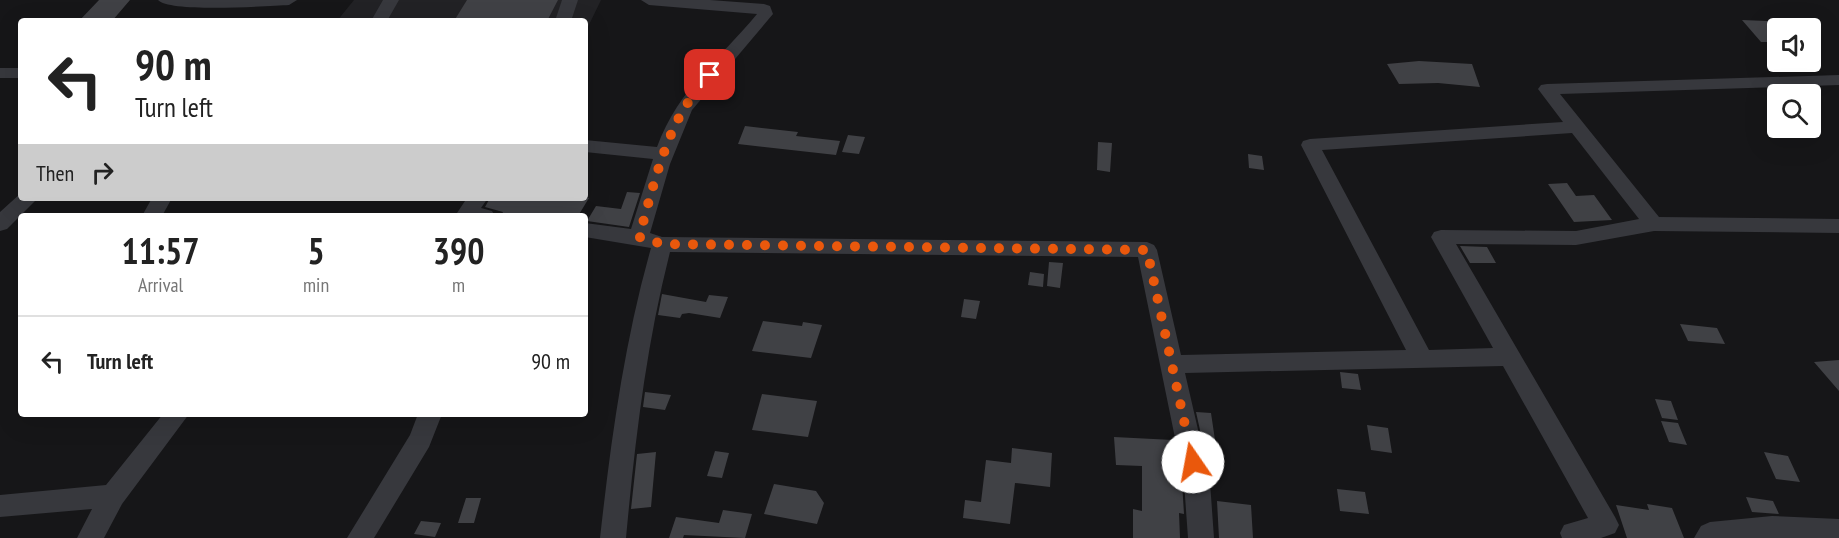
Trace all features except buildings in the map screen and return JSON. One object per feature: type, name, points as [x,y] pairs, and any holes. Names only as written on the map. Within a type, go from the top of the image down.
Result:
[{"type":"street","points":[[166,0],[289,0]]},
{"type":"street","points":[[381,18],[391,0]]},
{"type":"street","points":[[564,18],[570,0]]},
{"type":"street","points":[[639,237],[665,154],[690,98],[765,14],[764,9],[649,0]]},
{"type":"street","points":[[190,18],[203,1]]},
{"type":"street","points":[[0,73],[18,73]]},
{"type":"street","points":[[1654,224],[1547,89],[1618,85],[1839,80]]},
{"type":"street","points":[[1422,359],[1310,145],[1577,127]]},
{"type":"street","points":[[588,146],[665,154]]},
{"type":"street","points":[[0,224],[25,201]]},
{"type":"street","points":[[1576,538],[1573,533],[1606,525],[1441,237],[1576,238],[1654,224],[1839,226]]},
{"type":"street","points":[[588,230],[639,237],[662,244],[1147,250],[1197,482],[1201,538]]},
{"type":"street","points":[[613,538],[626,411],[646,299],[662,244]]},
{"type":"street","points":[[1172,364],[1510,357]]},
{"type":"street","points":[[90,538],[113,496],[175,417]]},
{"type":"street","points":[[360,538],[420,440],[429,417]]},
{"type":"street","points":[[0,506],[113,496]]},
{"type":"street","points":[[1707,538],[1710,534],[1772,528],[1839,531]]},
{"type":"shaded area","points":[[354,0],[601,0],[588,27],[588,18],[339,18]]},
{"type":"route","points":[[710,75],[690,98],[674,131],[659,170],[639,237],[662,244],[1147,250],[1193,462]]}]
